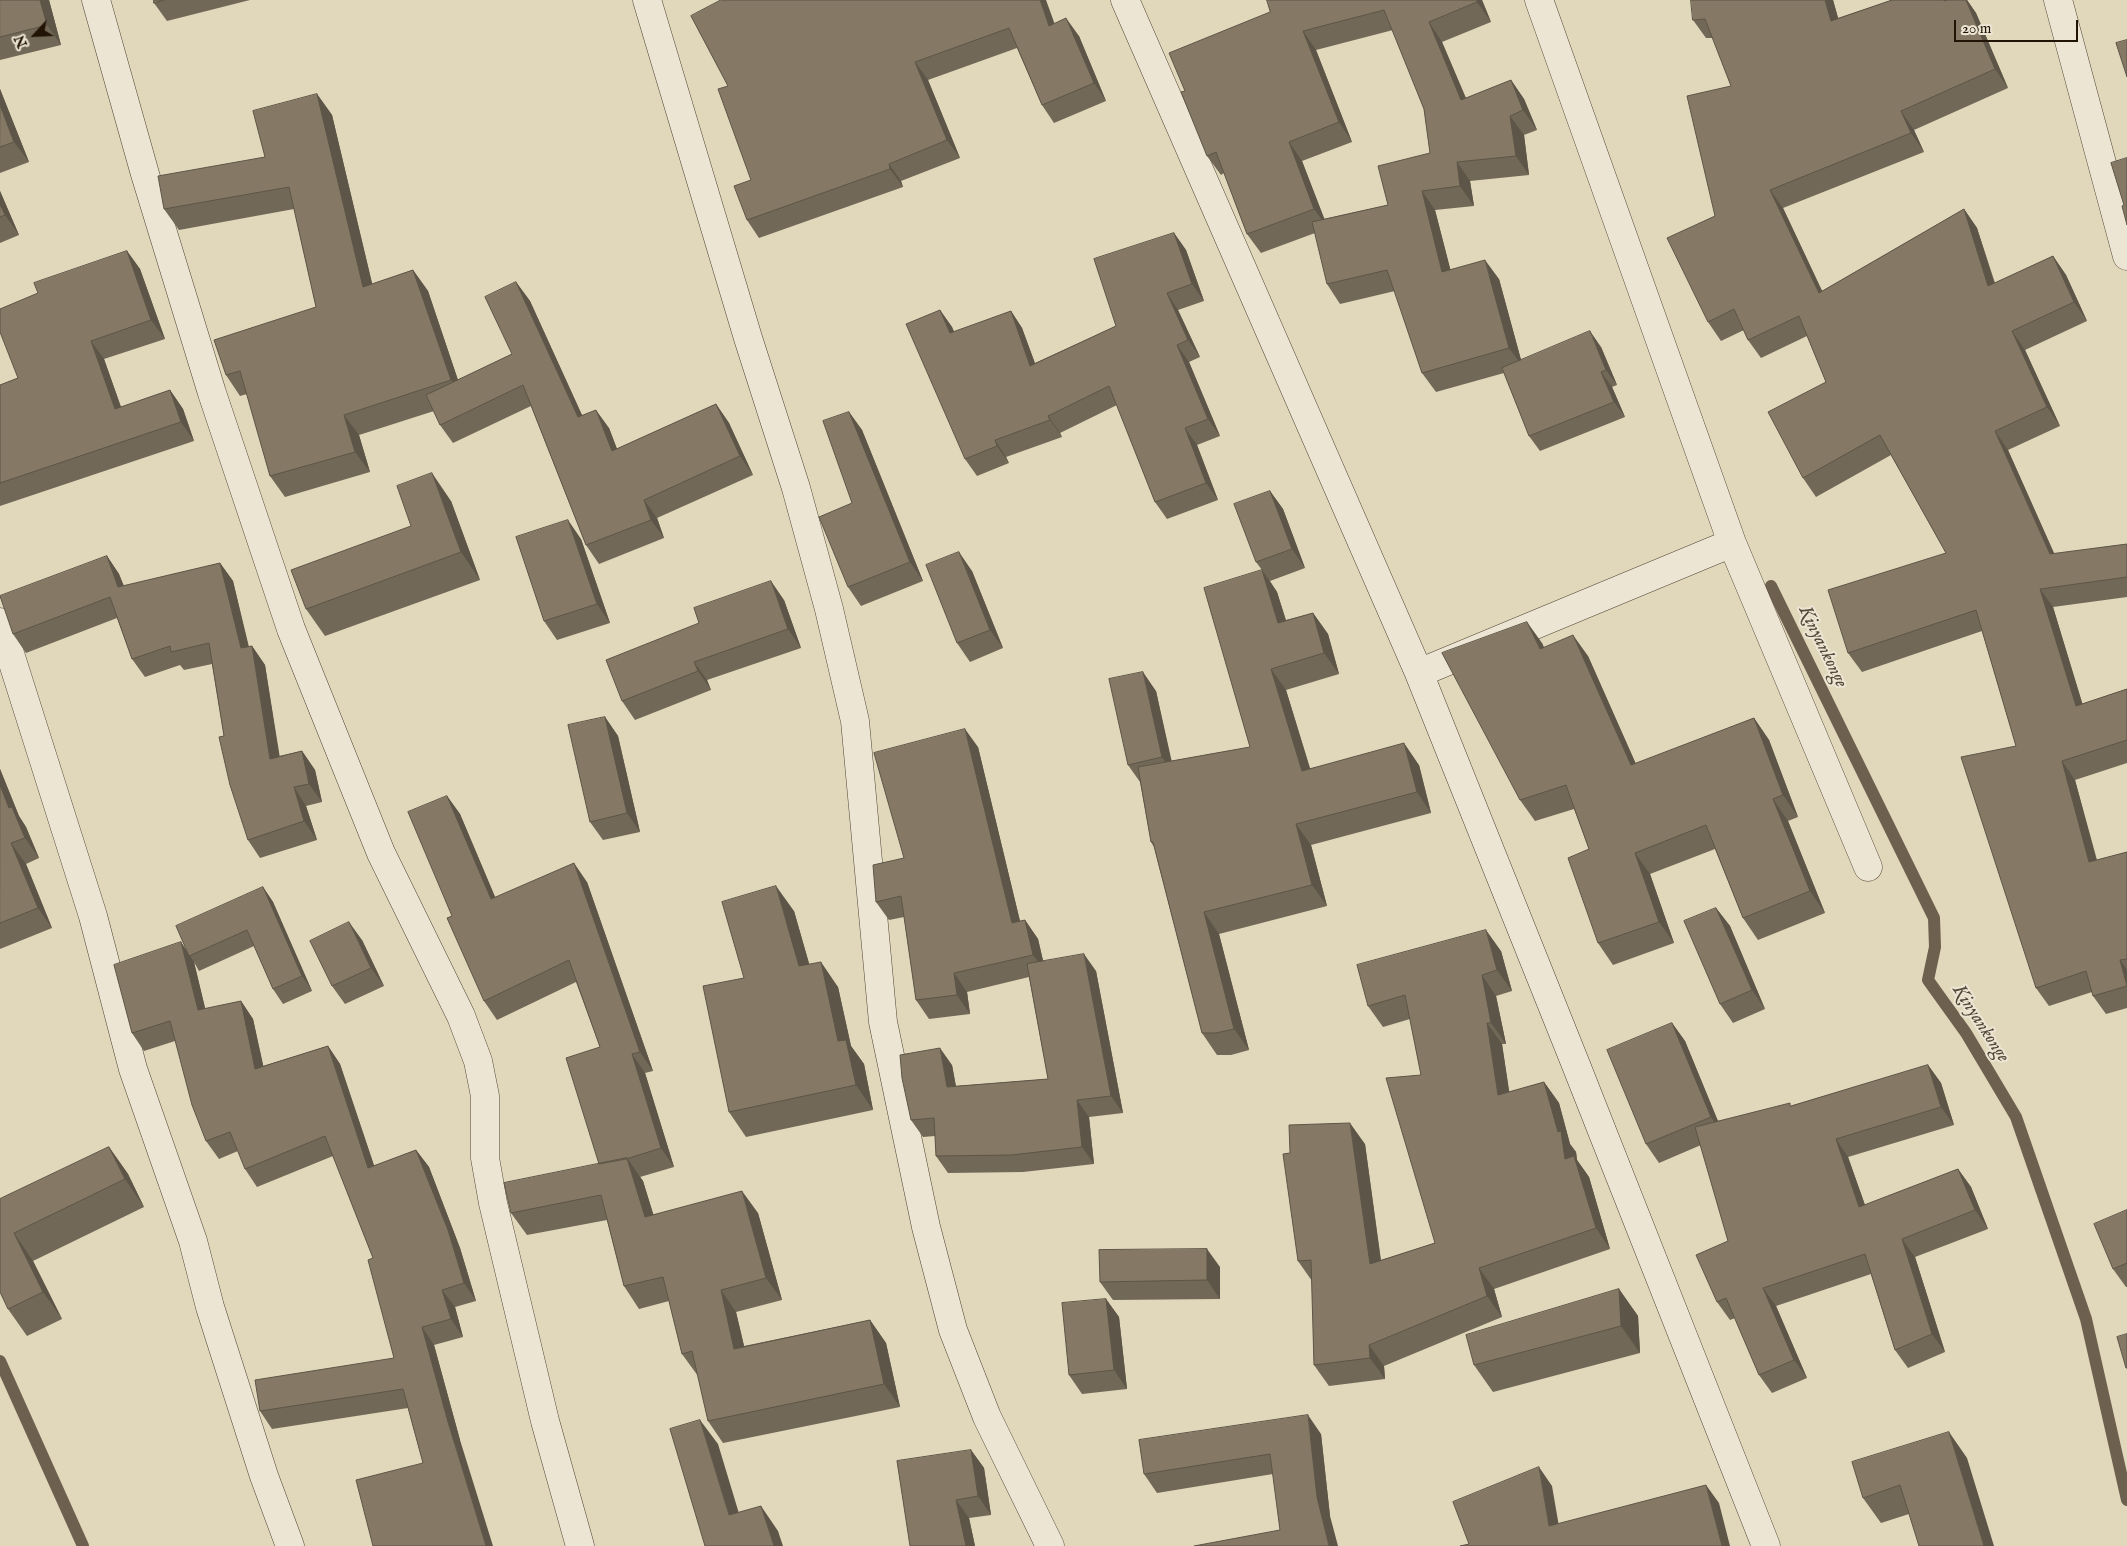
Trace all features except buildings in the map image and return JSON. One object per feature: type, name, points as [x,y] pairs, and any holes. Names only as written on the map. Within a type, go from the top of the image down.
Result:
[{"type":"street","points":[[96,0],[142,165],[212,394],[291,629],[381,853],[461,1016],[478,1061],[484,1096],[484,1158],[493,1203],[545,1421],[580,1546]]},
{"type":"street","points":[[647,0],[748,338],[796,488],[829,609],[855,721],[883,1022],[926,1227],[953,1330],[987,1417],[1050,1546]]},
{"type":"street","points":[[1124,0],[1419,673],[1766,1546]]},
{"type":"street","points":[[1539,0],[1732,544],[1868,867]]},
{"type":"street","points":[[2058,0],[2127,256]]},
{"type":"street","points":[[1419,673],[1732,544]]},
{"type":"street","points":[[0,622],[93,916],[133,1069],[192,1241],[210,1307],[264,1476],[290,1546]]},
{"type":"waterway","name":"Kinyankonge","points":[[1771,586],[1934,918],[1935,947],[1928,980],[1966,1033],[2016,1117],[2086,1319],[2127,1500]]},
{"type":"waterway","points":[[0,1361],[83,1546]]}]
